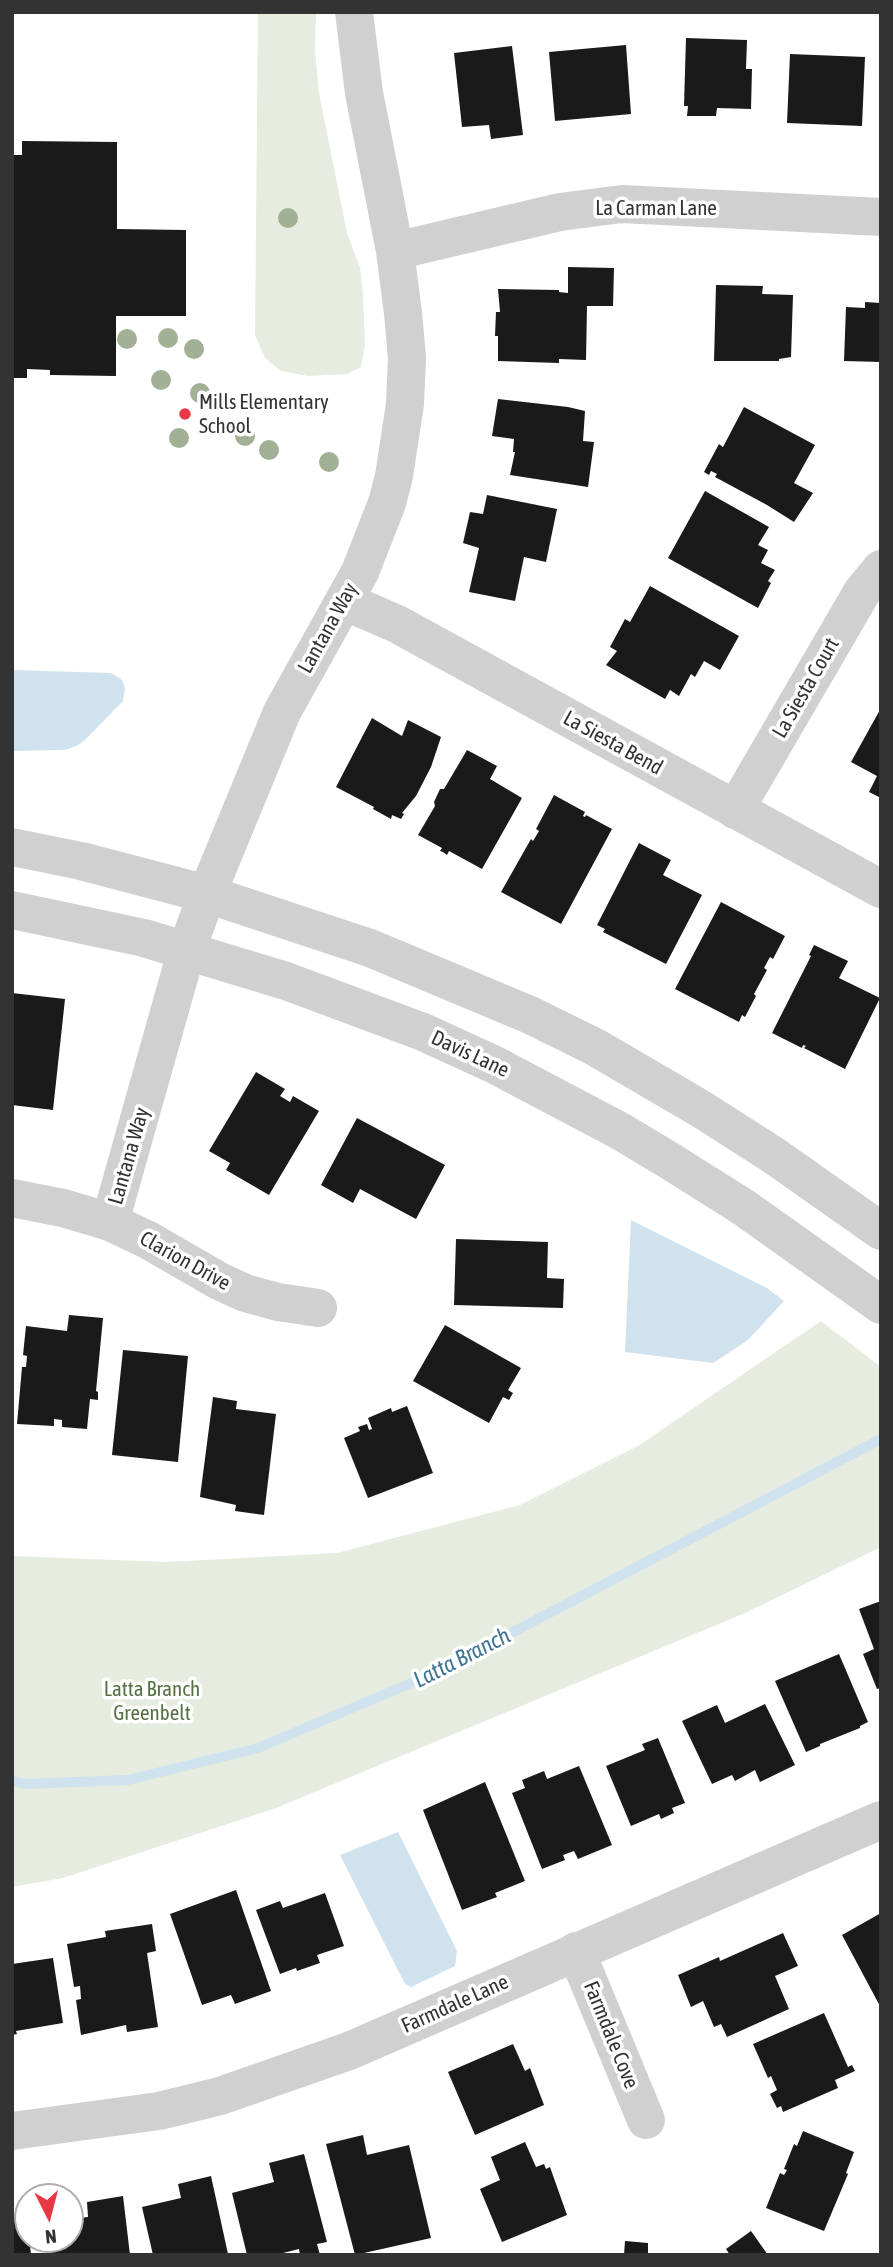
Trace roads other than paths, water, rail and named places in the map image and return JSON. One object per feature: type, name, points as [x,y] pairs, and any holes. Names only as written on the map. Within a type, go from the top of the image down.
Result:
[{"type":"street","name":"Lantana Way","points":[[110,1222],[187,949],[207,894],[282,712],[365,559],[387,503],[400,444],[407,358],[395,251],[364,93],[354,12]]},
{"type":"street","name":"La Carman Lane","points":[[395,251],[560,212],[622,204],[881,217]]},
{"type":"street","name":"La Siesta Court","points":[[735,810],[862,592],[881,569]]},
{"type":"street","name":"La Siesta Bend","points":[[344,601],[397,624],[881,889]]},
{"type":"street","points":[[12,847],[81,861],[207,894],[370,948],[486,996],[584,1042],[701,1109],[773,1155],[881,1231]]},
{"type":"street","name":"Davis Lane","points":[[12,910],[187,949],[345,1002],[423,1032],[495,1065],[620,1131],[743,1207],[881,1305]]},
{"type":"street","name":"Clarion Drive","points":[[12,1198],[63,1208],[110,1222],[245,1293],[278,1302],[318,1308]]},
{"type":"street","name":"Farmdale Lane","points":[[12,2131],[159,2111],[220,2096],[349,2051],[881,1820]]},
{"type":"street","name":"Farmdale Cove","points":[[576,1951],[646,2120]]},
{"type":"water","points":[[12,670],[111,673],[122,680],[125,688],[123,701],[76,746],[65,750],[12,751]]},
{"type":"water","points":[[631,1220],[767,1288],[784,1301],[748,1340],[713,1363],[625,1352]]},
{"type":"water","points":[[398,1832],[457,1951],[455,1966],[411,1987],[405,1984],[340,1855]]},
{"type":"waterway","name":"Latta Branch","points":[[12,1781],[25,1784],[128,1780],[258,1748],[435,1673],[881,1439]]},
{"type":"place","name":"Mills Elementary School","points":[[185,414]]},
{"type":"park label","name":"Latta Branch Greenbelt","points":[[152,1701]]}]
